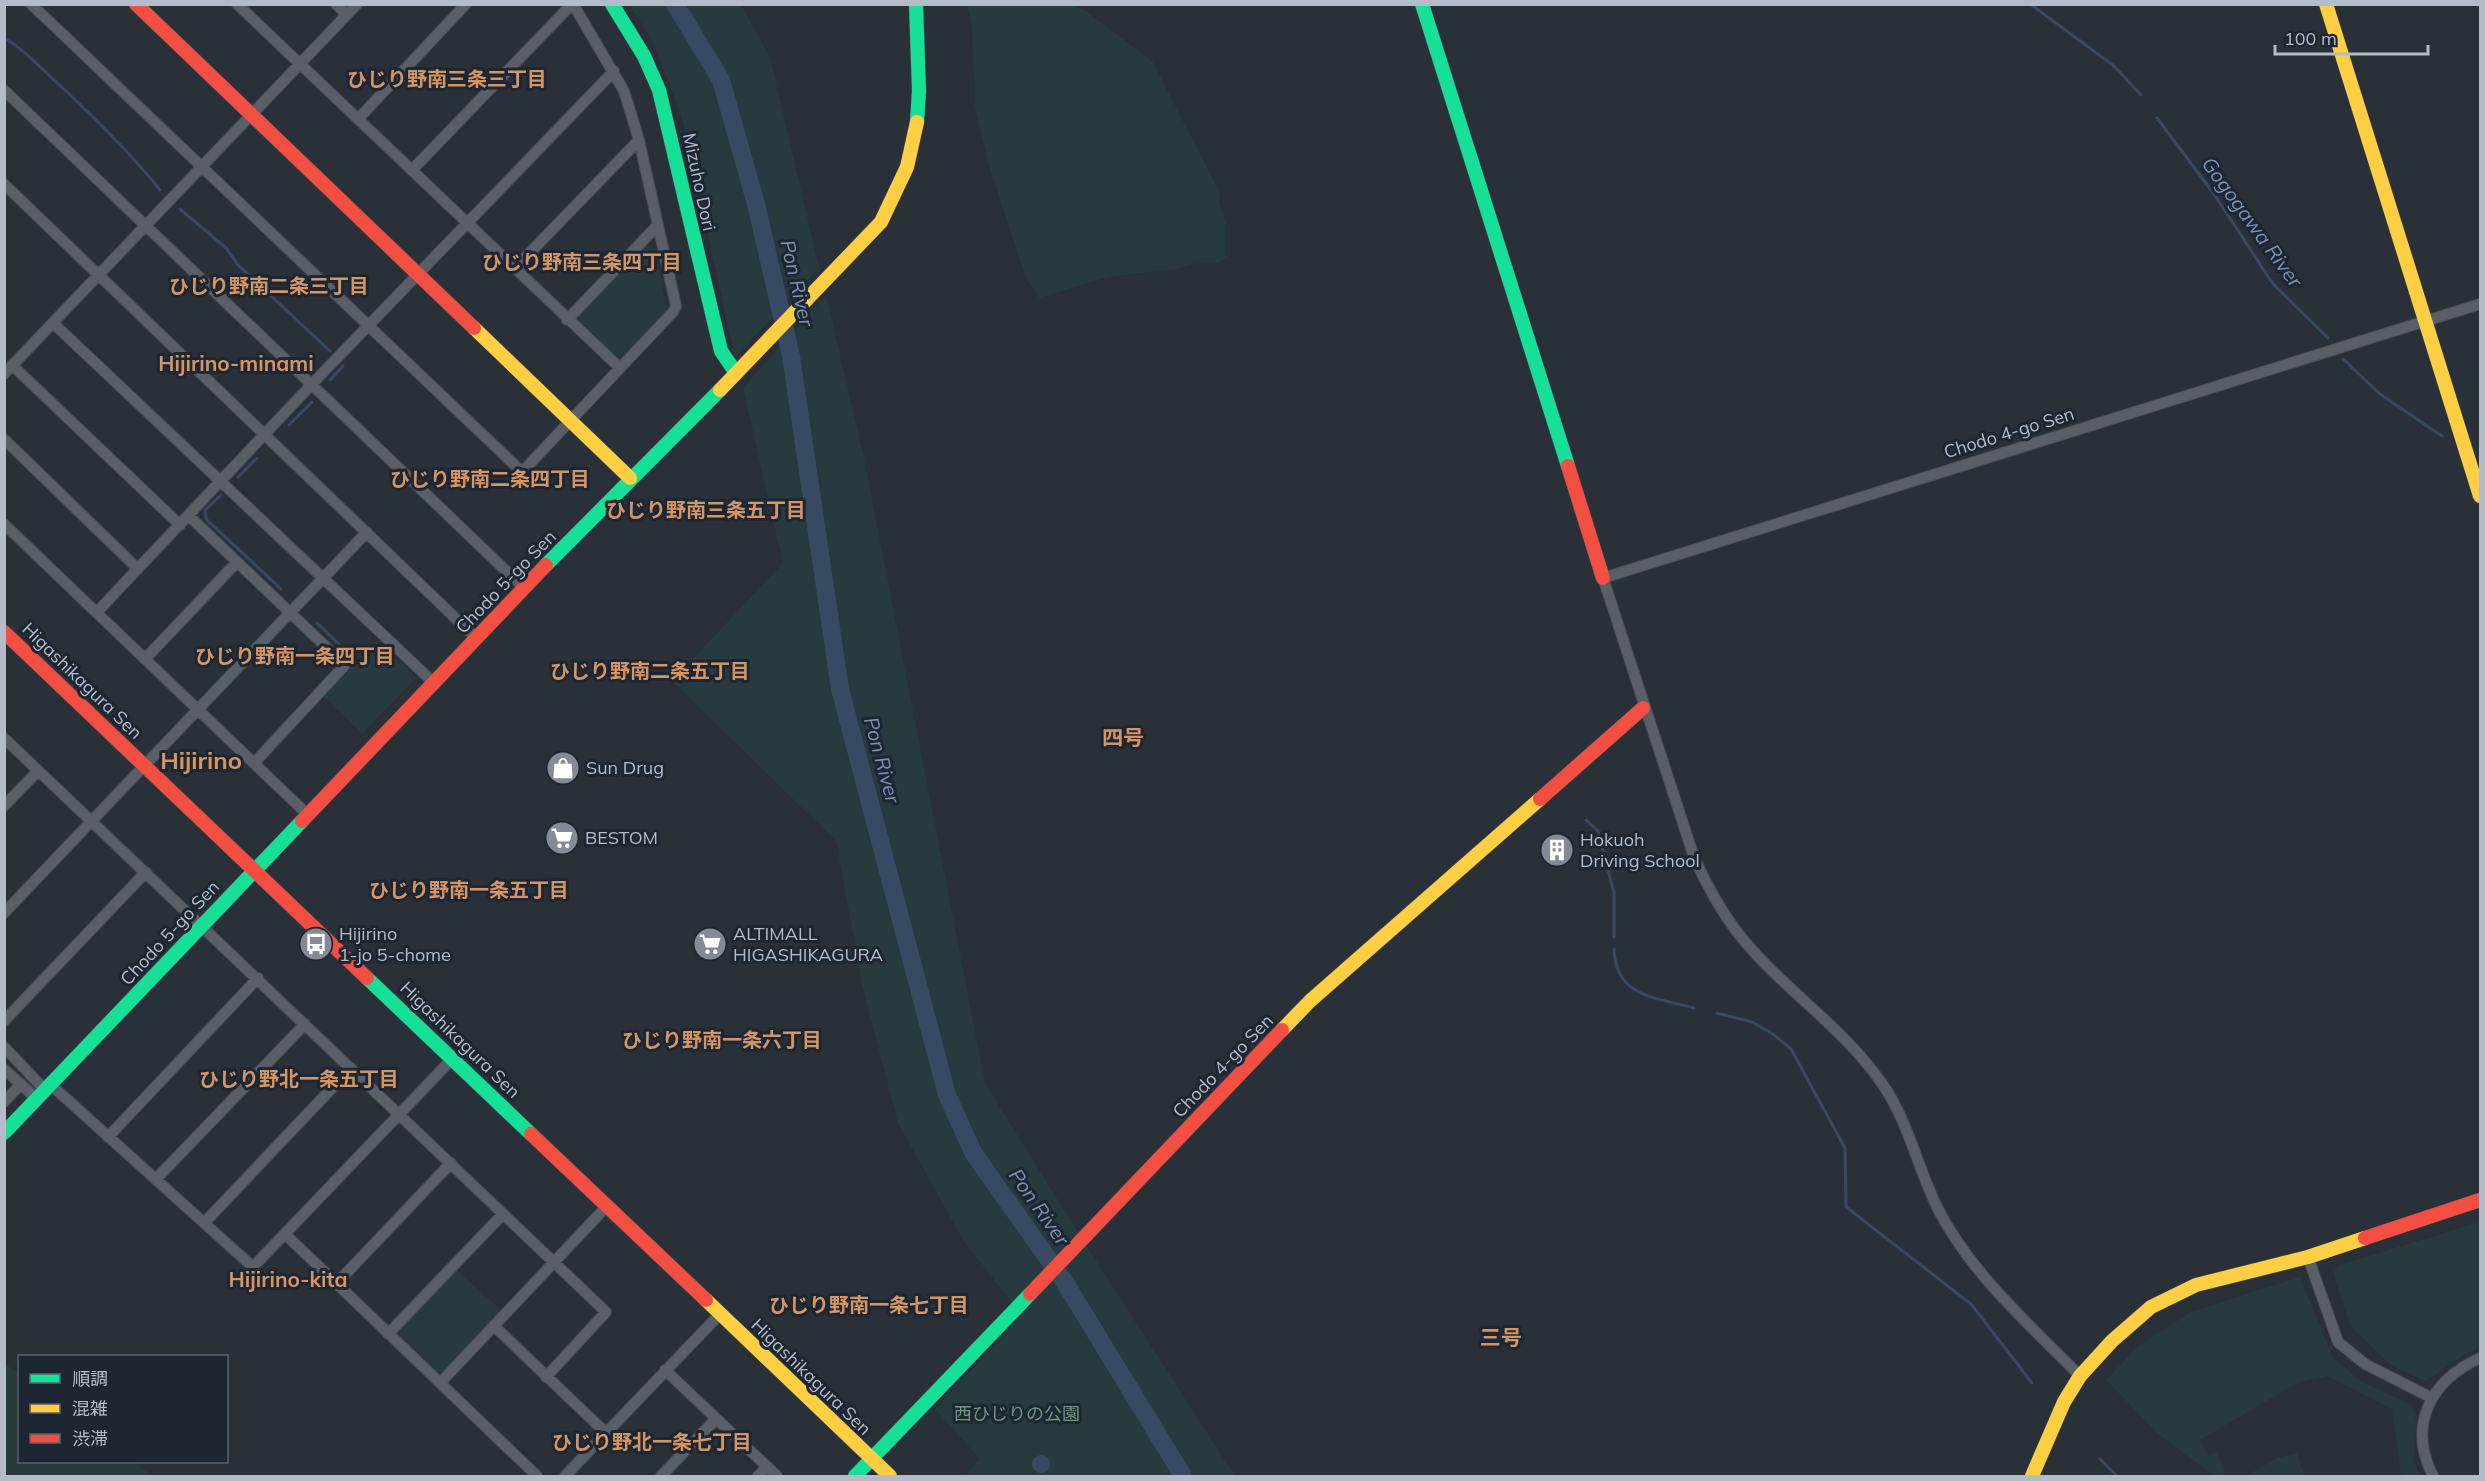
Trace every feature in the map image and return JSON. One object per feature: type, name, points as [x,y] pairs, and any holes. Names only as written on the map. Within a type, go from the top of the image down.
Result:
[{"type":"street","points":[[31,4],[522,472],[673,312],[676,306],[639,140],[624,91],[573,4],[413,169]]},
{"type":"street","points":[[136,4],[630,478]]},
{"type":"street","points":[[237,4],[516,267],[567,320],[620,369]]},
{"type":"street","points":[[336,4],[347,15]]},
{"type":"street","points":[[180,525],[8,369],[357,4]]},
{"type":"street","points":[[359,118],[465,4]]},
{"type":"street","name":"Mizuho Dori","points":[[612,4],[644,56],[659,90],[721,351],[736,373]]},
{"type":"street","name":"Chodo 5-go Sen","points":[[4,1133],[524,588],[881,222],[899,192],[913,154],[920,113],[916,4]]},
{"type":"street","points":[[1422,4],[1643,708],[1694,857],[1713,898],[1737,932],[1881,1082],[1904,1122],[1937,1206],[1958,1242],[1991,1285],[2080,1376]]},
{"type":"street","points":[[2326,4],[2481,496]]},
{"type":"street","points":[[97,612],[312,384],[614,71]]},
{"type":"street","points":[[4,90],[524,588]]},
{"type":"street","points":[[516,267],[639,140]]},
{"type":"street","points":[[4,184],[477,638]]},
{"type":"street","points":[[567,320],[657,226]]},
{"type":"street","name":"Chodo 4-go Sen","points":[[1603,578],[2481,304]]},
{"type":"street","points":[[53,323],[434,683]]},
{"type":"street","points":[[4,439],[138,569]]},
{"type":"street","points":[[189,516],[345,665],[254,763]]},
{"type":"street","points":[[4,524],[308,815]]},
{"type":"street","points":[[4,913],[367,532]]},
{"type":"street","points":[[145,659],[237,562]]},
{"type":"street","name":"Higashikagura Sen","points":[[4,632],[890,1476]]},
{"type":"street","name":"Chodo 4-go Sen","points":[[855,1476],[1310,1001],[1643,708]]},
{"type":"street","points":[[4,738],[400,1113],[606,1312],[546,1377]]},
{"type":"street","points":[[4,806],[38,771]]},
{"type":"street","points":[[4,1022],[146,872]]},
{"type":"street","points":[[108,1137],[258,978]]},
{"type":"street","points":[[156,1179],[306,1024]]},
{"type":"street","points":[[4,1047],[44,1091],[108,1137],[253,1267],[453,1058]]},
{"type":"street","points":[[204,1223],[351,1068]]},
{"type":"street","points":[[4,1069],[21,1084],[44,1091]]},
{"type":"street","points":[[4,1102],[21,1084]]},
{"type":"street","points":[[336,1284],[451,1163]]},
{"type":"street","points":[[2032,1476],[2064,1402],[2080,1376],[2112,1341],[2151,1307],[2196,1285],[2307,1257],[2481,1200]]},
{"type":"street","points":[[440,1383],[607,1206]]},
{"type":"street","points":[[388,1334],[503,1214]]},
{"type":"street","points":[[285,1234],[537,1476]]},
{"type":"street","points":[[2307,1257],[2338,1341],[2365,1364],[2430,1397]]},
{"type":"street","points":[[565,1476],[720,1314]]},
{"type":"street","points":[[494,1326],[606,1433]]},
{"type":"street","points":[[2433,1476],[2424,1449],[2424,1419],[2430,1397],[2448,1377],[2481,1358]]},
{"type":"street","points":[[665,1370],[777,1476]]},
{"type":"street","points":[[661,1476],[716,1419]]},
{"type":"street","points":[[758,1476],[767,1467]]},
{"type":"green space","points":[[630,5],[741,5],[770,57],[819,268],[735,357],[682,118],[654,44]]},
{"type":"green space","points":[[967,5],[1074,5],[1086,11],[1153,62],[1220,193],[1219,203],[1226,225],[1226,257],[1218,263],[1204,262],[1175,269],[1108,277],[1039,298],[1026,278],[989,166],[975,107],[972,27]]},
{"type":"green space","points":[[647,245],[655,248],[667,310],[626,356],[616,356],[577,318]]},
{"type":"green space","points":[[826,295],[864,458],[985,1083],[1078,1232],[1012,1303],[963,1240],[898,1123],[862,984],[836,841],[672,681],[783,563],[743,388]]},
{"type":"green space","points":[[377,641],[416,678],[362,734],[323,696]]},
{"type":"green space","points":[[2480,1222],[2480,1347],[2465,1354],[2426,1381],[2392,1366],[2351,1327],[2333,1273],[2339,1265]]},
{"type":"green space","name":"西ひじりの公園","points":[[1086,1245],[1235,1476],[965,1476],[980,1459],[935,1409]]},
{"type":"green space","points":[[457,1270],[501,1310],[444,1371],[436,1371],[400,1334],[400,1328]]},
{"type":"green space","points":[[2300,1277],[2333,1358],[2362,1382],[2412,1405],[2417,1424],[2413,1461],[2422,1476],[2401,1476],[2392,1409],[2327,1376],[2299,1382],[2200,1440],[2209,1456],[2216,1452],[2224,1467],[2224,1476],[2214,1476],[2158,1434],[2106,1380],[2138,1346],[2191,1312]]},
{"type":"green space","points":[[4,1363],[18,1373],[18,1463],[134,1463],[153,1476],[5,1476]]},
{"type":"green space","points":[[2297,1453],[2304,1475],[2246,1476],[2277,1458]]},
{"type":"water","points":[[1041,1455],[1047,1458],[1050,1464],[1047,1470],[1041,1473],[1035,1470],[1032,1464],[1035,1458]]},
{"type":"waterway","name":"Pon River","points":[[675,4],[721,80],[756,204],[791,356],[840,689],[947,1095],[974,1154],[1064,1281],[1183,1476]]},
{"type":"waterway","name":"Gogogawa River","points":[[2030,4],[2114,66],[2141,95]]},
{"type":"waterway","points":[[4,38],[30,57],[95,119],[160,190]]},
{"type":"waterway","name":"Gogogawa River","points":[[2157,118],[2214,194],[2273,284],[2328,338]]},
{"type":"waterway","points":[[180,209],[226,248],[238,265],[330,351]]},
{"type":"waterway","name":"Gogogawa River","points":[[2343,359],[2380,394],[2442,436]]},
{"type":"waterway","points":[[330,380],[343,366]]},
{"type":"waterway","points":[[289,425],[312,402]]},
{"type":"waterway","points":[[238,477],[257,458]]},
{"type":"waterway","points":[[221,495],[205,510],[206,519],[281,589]]},
{"type":"waterway","points":[[317,623],[346,651]]},
{"type":"waterway","points":[[1586,820],[1598,831],[1614,893],[1614,937]]},
{"type":"waterway","points":[[1614,949],[1616,965],[1630,986],[1640,993],[1694,1008]]},
{"type":"waterway","points":[[1717,1013],[1752,1022],[1773,1034],[1791,1049],[1845,1148],[1846,1207],[1971,1304],[2032,1383]]},
{"type":"waterway","points":[[2100,1459],[2117,1476]]},
{"type":"traffic: fast","points":[[612,4],[644,56],[659,90],[721,351],[736,373]]},
{"type":"traffic: fast","points":[[916,4],[919,91],[917,122]]},
{"type":"traffic: fast","points":[[1422,4],[1568,466]]},
{"type":"traffic: fast","points":[[546,565],[720,390]]},
{"type":"traffic: fast","points":[[4,1133],[302,821]]},
{"type":"traffic: fast","points":[[367,978],[531,1134]]},
{"type":"traffic: fast","points":[[855,1476],[1030,1294]]},
{"type":"traffic: slow","points":[[2326,4],[2480,496]]},
{"type":"traffic: slow","points":[[720,390],[881,222],[907,167],[917,122]]},
{"type":"traffic: slow","points":[[474,328],[630,478]]},
{"type":"traffic: slow","points":[[1282,1030],[1310,1001],[1540,799]]},
{"type":"traffic: slow","points":[[2032,1476],[2064,1402],[2080,1376],[2112,1341],[2151,1307],[2196,1285],[2308,1257],[2365,1238]]},
{"type":"traffic: slow","points":[[706,1300],[890,1476]]},
{"type":"traffic: jam","points":[[136,4],[474,328]]},
{"type":"traffic: jam","points":[[1568,466],[1603,578]]},
{"type":"traffic: jam","points":[[302,821],[546,565]]},
{"type":"traffic: jam","points":[[4,632],[367,978]]},
{"type":"traffic: jam","points":[[1540,799],[1643,708]]},
{"type":"traffic: jam","points":[[1030,1294],[1282,1030]]},
{"type":"traffic: jam","points":[[531,1134],[706,1300]]},
{"type":"traffic: jam","points":[[2365,1238],[2480,1200]]},
{"type":"place","name":"Sun Drug","points":[[563,768]]},
{"type":"place","name":"BESTOM","points":[[562,838]]},
{"type":"place","name":"Hokuoh Driving School","points":[[1557,850]]},
{"type":"place","name":"Hijirino 1-jo 5-chome","points":[[316,944]]},
{"type":"place","name":"ALTIMALL HIGASHIKAGURA","points":[[710,944]]},
{"type":"district","name":"ひじり野南三条三丁目","points":[[447,79]]},
{"type":"district","name":"ひじり野南三条四丁目","points":[[582,262]]},
{"type":"district","name":"ひじり野南二条三丁目","points":[[269,286]]},
{"type":"district","name":"Hijirino-minami","points":[[236,364]]},
{"type":"district","name":"ひじり野南二条四丁目","points":[[490,479]]},
{"type":"district","name":"ひじり野南三条五丁目","points":[[706,510]]},
{"type":"district","name":"ひじり野南一条四丁目","points":[[295,656]]},
{"type":"district","name":"ひじり野南二条五丁目","points":[[650,671]]},
{"type":"district","name":"四号","points":[[1123,738]]},
{"type":"district","name":"Hijirino","points":[[201,761]]},
{"type":"district","name":"ひじり野南一条五丁目","points":[[469,890]]},
{"type":"district","name":"ひじり野南一条六丁目","points":[[722,1040]]},
{"type":"district","name":"ひじり野北一条五丁目","points":[[299,1079]]},
{"type":"district","name":"Hijirino-kita","points":[[288,1280]]},
{"type":"district","name":"ひじり野南一条七丁目","points":[[869,1305]]},
{"type":"district","name":"三号","points":[[1501,1338]]},
{"type":"district","name":"ひじり野北一条七丁目","points":[[652,1442]]}]
